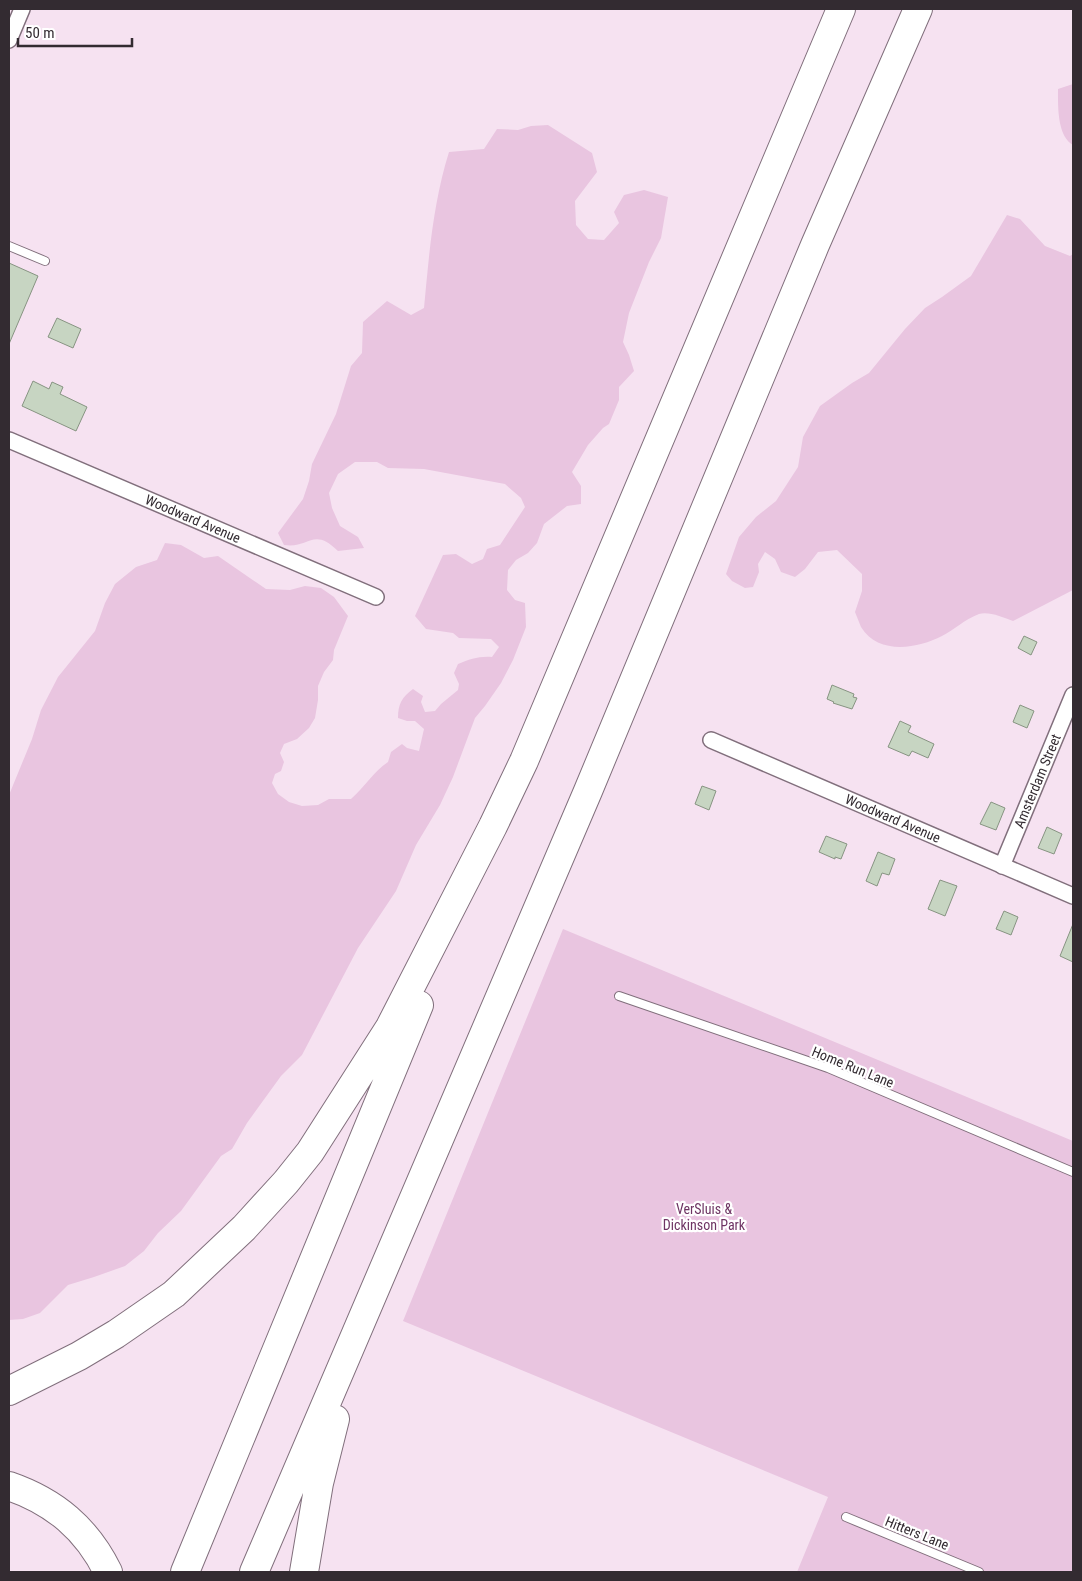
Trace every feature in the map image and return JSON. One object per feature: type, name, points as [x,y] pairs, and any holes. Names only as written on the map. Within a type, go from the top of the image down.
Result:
[{"type":"highway","points":[[9,1391],[80,1356],[174,1294],[244,1228],[286,1182],[310,1152],[390,1028],[524,761],[840,9]]},
{"type":"highway","points":[[254,1572],[592,782],[814,245],[915,10]]},
{"type":"highway","points":[[185,1572],[493,826]]},
{"type":"highway","points":[[304,1572],[318,1483],[330,1435],[376,1290]]},
{"type":"highway","points":[[9,1486],[25,1492],[62,1514],[84,1534],[100,1556],[108,1572]]},
{"type":"street","points":[[9,40],[22,9]]},
{"type":"street","name":"Woodward Avenue","points":[[9,440],[376,596]]},
{"type":"street","name":"Amsterdam Street","points":[[1002,866],[1073,695]]},
{"type":"street","name":"Woodward Avenue","points":[[711,740],[1073,896]]},
{"type":"lane","points":[[9,246],[45,261]]},
{"type":"lane","name":"Home Run Lane","points":[[619,996],[828,1068],[1073,1172]]},
{"type":"lane","name":"Hitters Lane","points":[[846,1517],[979,1572]]},
{"type":"green space","points":[[1073,84],[1073,145],[1068,141],[1061,128],[1058,89]]},
{"type":"green space","points":[[548,125],[592,153],[597,172],[575,201],[576,225],[588,239],[604,240],[619,223],[614,212],[624,195],[644,190],[668,197],[661,238],[649,262],[629,313],[623,342],[634,371],[619,387],[619,400],[609,424],[588,445],[572,472],[581,486],[581,504],[567,506],[544,524],[537,543],[528,553],[516,560],[508,570],[507,590],[515,600],[525,603],[526,627],[513,660],[501,683],[475,718],[453,777],[440,805],[416,845],[396,891],[358,948],[302,1055],[281,1076],[247,1123],[232,1149],[221,1156],[181,1211],[158,1233],[144,1251],[125,1266],[68,1285],[40,1313],[23,1319],[9,1320],[9,795],[32,739],[41,710],[58,677],[95,631],[105,603],[115,584],[136,567],[157,560],[165,543],[181,545],[204,558],[218,556],[266,589],[290,590],[305,586],[321,588],[334,597],[348,616],[334,650],[333,660],[324,672],[318,686],[315,718],[309,728],[297,739],[284,744],[280,753],[284,762],[281,771],[275,774],[272,783],[278,794],[289,802],[302,806],[318,805],[329,799],[351,799],[388,762],[391,752],[402,744],[407,748],[419,751],[424,729],[415,721],[398,718],[403,698],[413,689],[423,696],[421,702],[425,712],[435,711],[458,690],[459,684],[454,673],[458,664],[475,658],[492,657],[499,647],[491,639],[459,638],[453,633],[426,629],[415,616],[443,555],[456,554],[472,564],[483,559],[487,549],[500,545],[525,507],[521,498],[505,484],[424,469],[388,468],[377,462],[355,462],[338,474],[329,493],[332,508],[340,526],[358,537],[364,548],[338,551],[323,540],[317,539],[299,544],[284,545],[278,533],[303,499],[312,464],[336,414],[351,366],[362,353],[363,322],[387,301],[411,315],[424,308],[435,210],[449,152],[484,149],[497,129],[518,130],[531,126]]},
{"type":"green space","points":[[1007,215],[1020,219],[1045,246],[1070,256],[1073,254],[1073,590],[1013,621],[983,613],[932,640],[921,644],[899,647],[877,642],[868,636],[861,627],[855,612],[862,591],[862,574],[837,550],[818,552],[805,569],[795,577],[781,572],[775,559],[765,552],[758,564],[759,572],[753,587],[745,588],[732,581],[726,574],[739,537],[756,517],[776,501],[798,467],[803,437],[820,406],[869,373],[925,308],[971,276]]},
{"type":"green space","name":"VerSluis & Dickinson Park","points":[[563,929],[1073,1141],[1073,1572],[797,1572],[828,1497],[403,1321]]},
{"type":"building","points":[[9,263],[38,276],[9,344]]},
{"type":"building","points":[[57,318],[81,329],[73,348],[48,337]]},
{"type":"building","points":[[33,381],[49,389],[52,382],[63,387],[60,394],[87,407],[76,431],[22,406]]},
{"type":"building","points":[[1024,636],[1037,642],[1031,655],[1018,648]]},
{"type":"building","points":[[832,685],[854,694],[853,697],[857,698],[852,709],[827,699]]},
{"type":"building","points":[[1020,705],[1034,711],[1027,728],[1013,722]]},
{"type":"building","points":[[900,721],[911,726],[908,732],[934,744],[928,758],[912,751],[909,756],[888,747]]},
{"type":"building","points":[[702,786],[716,791],[709,810],[695,804]]},
{"type":"building","points":[[991,802],[1005,808],[996,830],[980,824]]},
{"type":"building","points":[[1047,827],[1062,834],[1054,854],[1038,848]]},
{"type":"building","points":[[826,836],[847,844],[841,859],[835,857],[835,859],[819,852]]},
{"type":"building","points":[[878,852],[895,859],[889,875],[882,873],[877,886],[866,881]]},
{"type":"building","points":[[940,880],[957,886],[945,916],[928,909]]},
{"type":"building","points":[[1004,911],[1018,917],[1011,935],[996,929]]},
{"type":"building","points":[[1073,924],[1073,962],[1060,956]]}]
